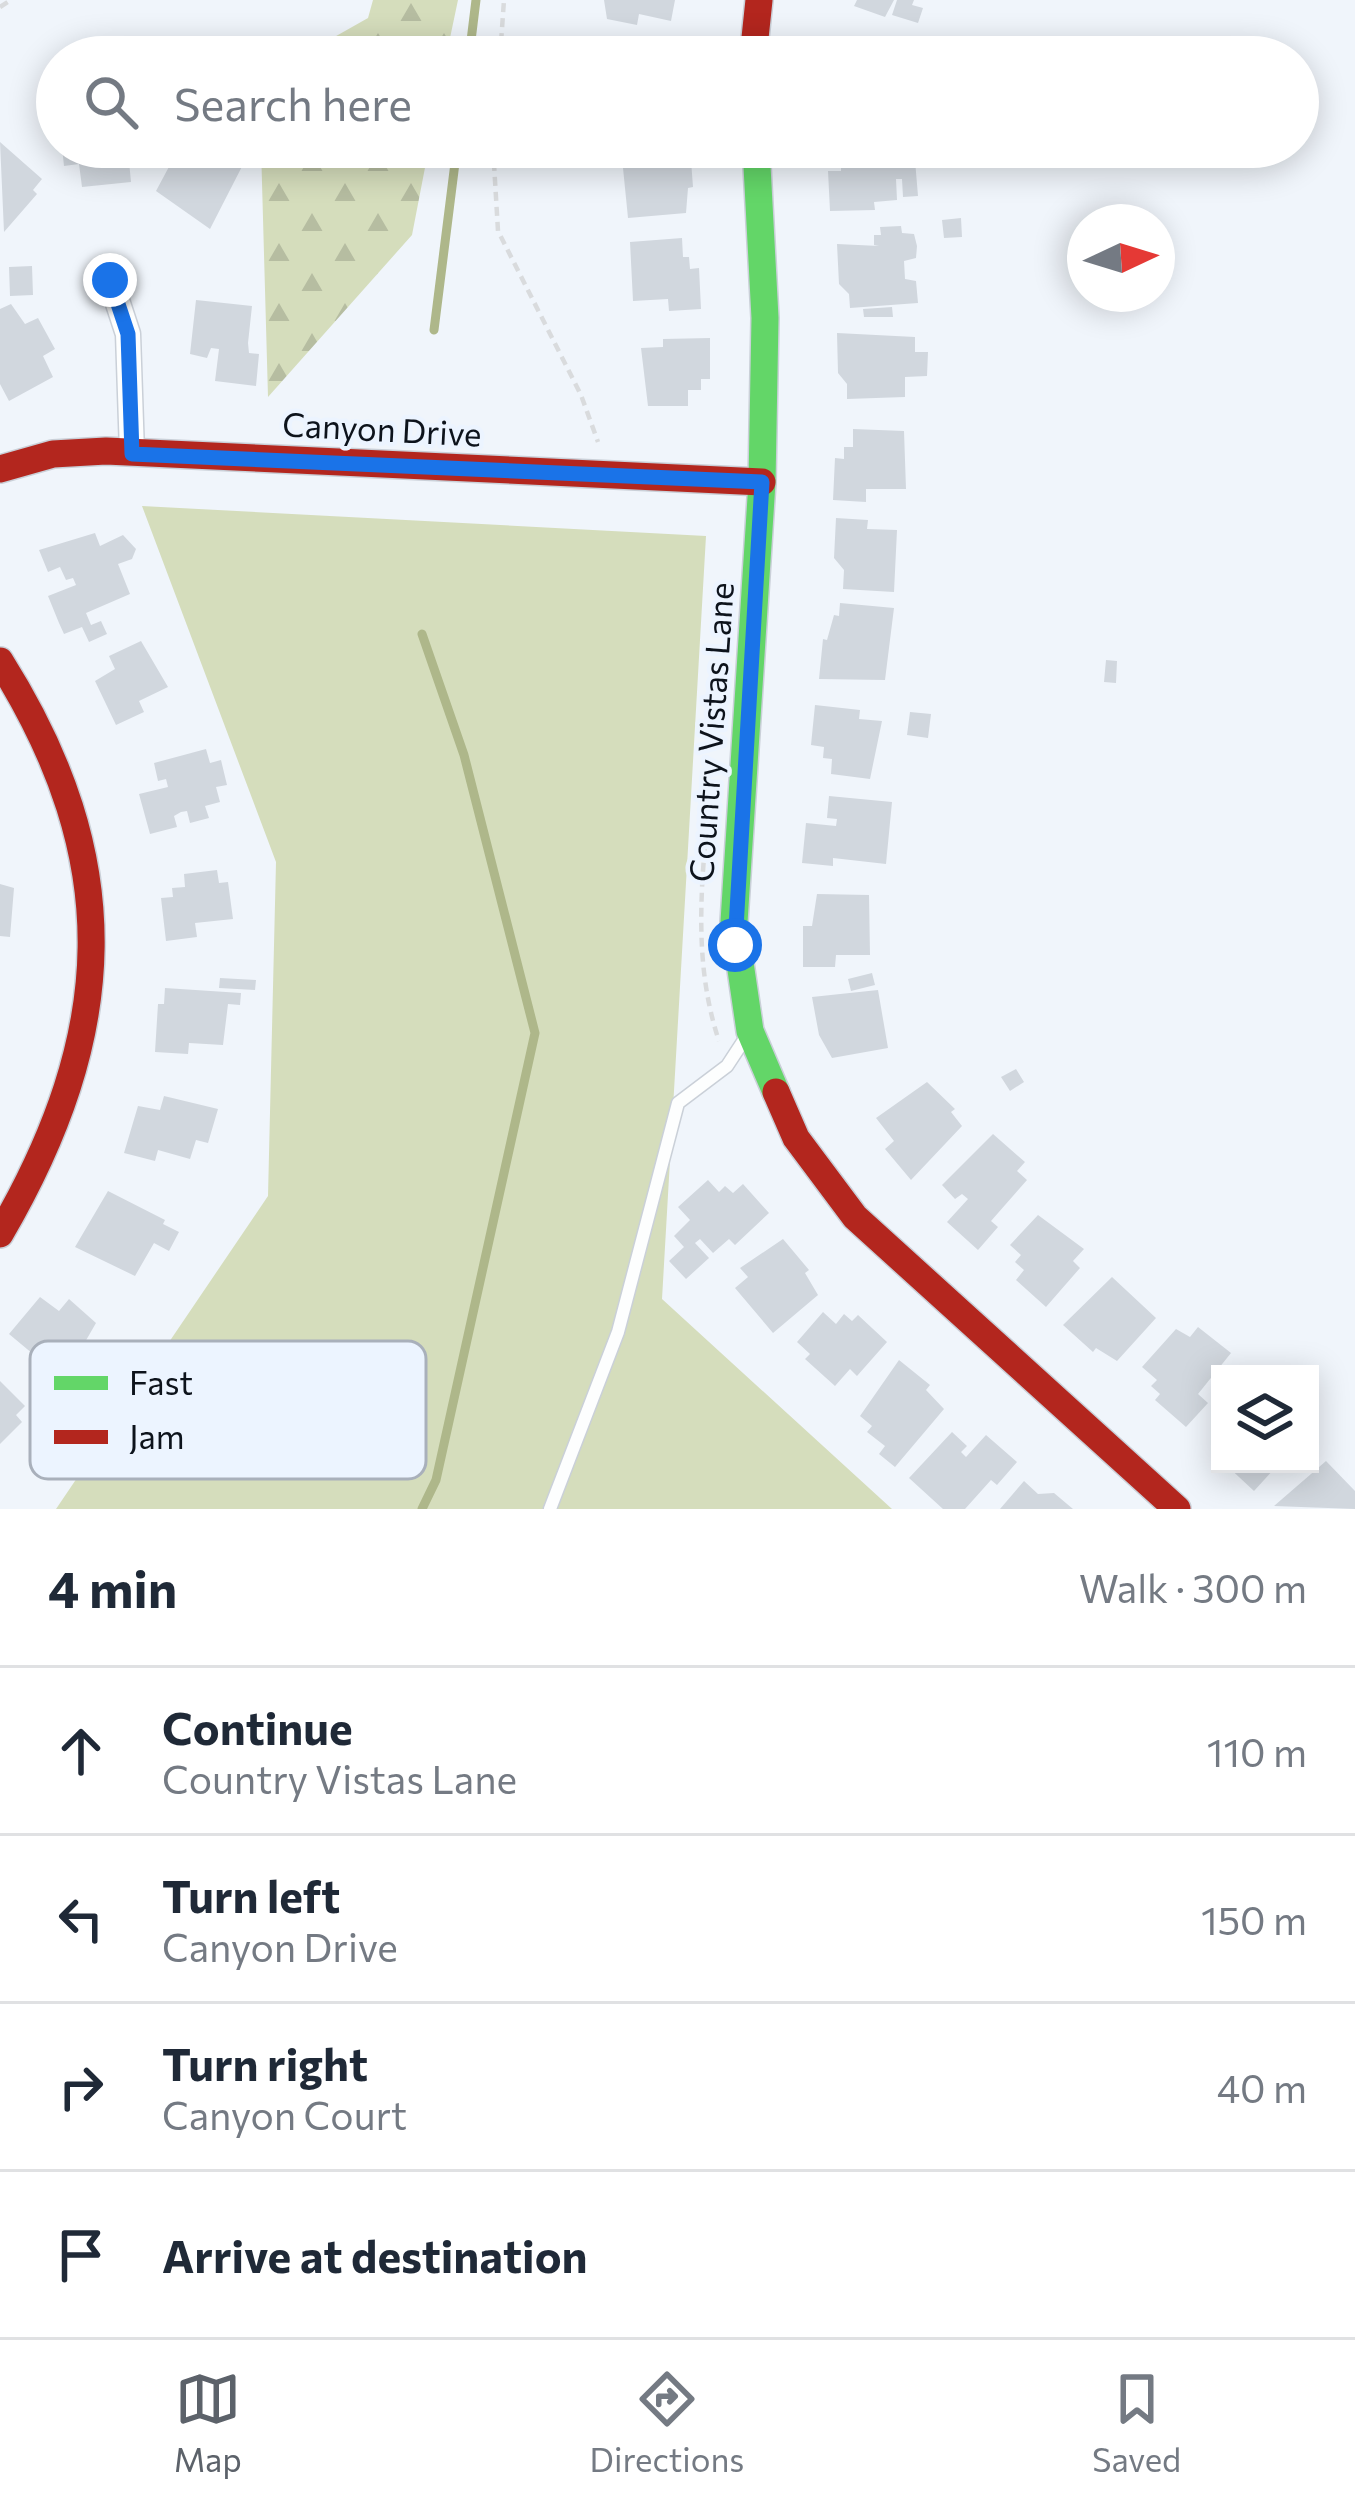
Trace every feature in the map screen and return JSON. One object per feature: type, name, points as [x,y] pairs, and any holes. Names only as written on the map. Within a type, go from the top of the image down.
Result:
[{"type":"street","points":[[755,36],[759,0]]},
{"type":"street","name":"Country Vistas Lane","points":[[757,168],[765,318],[762,482],[734,922],[750,1031],[796,1138],[855,1217],[1178,1509]]},
{"type":"street","points":[[110,280],[128,334],[132,454]]},
{"type":"street","name":"Canyon Drive","points":[[0,469],[66,453],[132,454],[762,482]]},
{"type":"street","points":[[0,661],[34,714],[69,793],[88,877],[93,964],[72,1091],[39,1171],[0,1234]]},
{"type":"lane","points":[[550,1509],[618,1332],[678,1103],[727,1066],[750,1031]]},
{"type":"path","points":[[0,7],[11,0]]},
{"type":"path","points":[[501,36],[504,0]]},
{"type":"path","points":[[494,168],[498,231],[581,395],[610,476]]},
{"type":"path","points":[[710,791],[700,911],[703,978],[727,1066]]},
{"type":"green space","points":[[373,0],[458,0],[450,36],[336,36],[368,18]]},
{"type":"green space","points":[[262,168],[425,168],[412,235],[268,397]]},
{"type":"green space","points":[[142,506],[706,536],[662,1299],[892,1509],[56,1509],[76,1479],[426,1479],[426,1341],[170,1341],[268,1196],[276,862]]},
{"type":"building","points":[[604,0],[675,0],[671,21],[639,14],[637,25],[607,19]]},
{"type":"building","points":[[857,0],[894,0],[885,17],[854,6]]},
{"type":"building","points":[[897,0],[914,0],[912,5],[923,8],[918,23],[892,15]]},
{"type":"building","points":[[0,142],[42,179],[33,190],[37,194],[4,232]]},
{"type":"building","points":[[80,168],[130,168],[131,182],[82,187]]},
{"type":"building","points":[[168,168],[241,168],[210,229],[156,191]]},
{"type":"building","points":[[623,168],[692,168],[693,187],[688,188],[686,213],[628,218]]},
{"type":"building","points":[[916,168],[918,196],[903,197],[902,179],[896,179],[897,200],[874,202],[875,210],[830,211],[828,171]]},
{"type":"building","points":[[961,218],[962,237],[944,238],[942,220]]},
{"type":"building","points":[[901,226],[902,233],[914,234],[917,246],[916,258],[904,261],[905,279],[916,281],[918,303],[850,308],[849,294],[839,284],[837,244],[879,246],[874,245],[874,235],[881,235],[880,227]]},
{"type":"building","points":[[682,238],[683,257],[689,257],[690,269],[699,268],[701,309],[669,311],[668,299],[633,301],[630,242]]},
{"type":"building","points":[[32,266],[33,295],[10,296],[9,267]]},
{"type":"building","points":[[196,300],[252,306],[248,343],[249,353],[259,354],[256,386],[215,381],[219,349],[211,348],[207,358],[190,354]]},
{"type":"building","points":[[11,304],[25,324],[38,318],[55,349],[43,356],[53,377],[9,401],[0,384],[0,309]]},
{"type":"building","points":[[892,307],[893,317],[864,317],[863,309]]},
{"type":"building","points":[[837,333],[915,337],[915,352],[928,352],[927,376],[905,377],[905,397],[847,399],[847,384],[838,373]]},
{"type":"building","points":[[710,338],[710,379],[701,379],[701,390],[688,390],[688,406],[648,406],[641,348],[663,347],[663,339]]},
{"type":"building","points":[[853,429],[904,431],[906,489],[866,489],[866,502],[833,500],[835,458],[844,459],[844,447],[853,447]]},
{"type":"building","points":[[836,518],[868,520],[867,529],[897,530],[894,592],[843,589],[844,570],[834,558]]},
{"type":"building","points":[[95,533],[100,546],[123,535],[136,549],[132,559],[118,564],[130,594],[86,613],[91,625],[101,621],[107,634],[89,642],[82,627],[64,634],[48,596],[76,585],[73,578],[66,580],[60,567],[48,572],[39,550]]},
{"type":"building","points":[[840,603],[894,608],[885,680],[819,679],[823,639],[827,640],[834,615],[839,616]]},
{"type":"building","points":[[141,641],[168,687],[139,701],[144,712],[116,725],[95,681],[115,669],[109,656]]},
{"type":"building","points":[[1106,660],[1117,661],[1116,683],[1104,682]]},
{"type":"building","points":[[815,705],[860,710],[859,719],[882,721],[870,779],[831,774],[832,759],[823,758],[824,747],[811,745]]},
{"type":"building","points":[[910,712],[931,714],[928,738],[907,735]]},
{"type":"building","points":[[206,749],[210,763],[221,760],[227,785],[216,787],[220,802],[205,806],[209,818],[190,823],[187,811],[181,812],[174,816],[177,827],[150,834],[139,794],[168,787],[166,779],[158,781],[154,763]]},
{"type":"building","points":[[829,796],[892,802],[886,864],[833,858],[833,866],[802,863],[806,823],[836,826],[837,819],[827,818]]},
{"type":"building","points":[[217,870],[219,883],[228,882],[233,919],[195,923],[197,937],[166,941],[161,898],[173,897],[172,888],[185,887],[184,874]]},
{"type":"building","points":[[0,884],[14,888],[10,937],[0,936]]},
{"type":"building","points":[[817,894],[869,895],[870,955],[836,955],[835,967],[803,967],[803,926],[812,926]]},
{"type":"building","points":[[872,973],[875,985],[851,991],[848,979]]},
{"type":"building","points":[[220,978],[256,980],[255,990],[219,988]]},
{"type":"building","points":[[165,988],[241,993],[240,1005],[228,1004],[223,1045],[189,1043],[188,1054],[155,1052],[158,1004],[164,1004]]},
{"type":"building","points":[[878,990],[888,1048],[832,1058],[819,1035],[812,997]]},
{"type":"building","points":[[1016,1069],[1024,1082],[1010,1091],[1001,1077]]},
{"type":"building","points":[[927,1082],[955,1109],[951,1112],[962,1126],[911,1180],[885,1149],[894,1141],[876,1118]]},
{"type":"building","points":[[164,1096],[218,1109],[208,1143],[196,1140],[190,1159],[158,1150],[155,1161],[124,1153],[138,1106],[160,1110]]},
{"type":"building","points":[[993,1134],[1025,1162],[1017,1171],[1027,1180],[991,1221],[998,1227],[978,1250],[947,1222],[968,1199],[962,1194],[955,1199],[942,1185]]},
{"type":"building","points":[[708,1180],[719,1192],[725,1186],[733,1193],[743,1184],[769,1213],[735,1245],[729,1239],[713,1253],[700,1239],[695,1243],[709,1258],[686,1279],[669,1261],[684,1247],[674,1236],[690,1220],[678,1207]]},
{"type":"building","points":[[108,1191],[179,1232],[169,1251],[154,1243],[135,1276],[75,1247]]},
{"type":"building","points":[[1038,1215],[1084,1249],[1073,1261],[1080,1268],[1046,1307],[1016,1280],[1024,1270],[1015,1262],[1021,1255],[1010,1245]]},
{"type":"building","points":[[783,1239],[809,1270],[805,1273],[818,1295],[773,1333],[735,1288],[748,1277],[740,1268]]},
{"type":"building","points":[[1112,1277],[1156,1318],[1117,1361],[1096,1348],[1093,1352],[1063,1325]]},
{"type":"building","points":[[40,1297],[59,1311],[69,1299],[96,1323],[86,1341],[30,1341],[30,1352],[9,1334]]},
{"type":"building","points":[[823,1312],[836,1324],[844,1314],[852,1321],[858,1315],[887,1342],[857,1376],[850,1369],[835,1386],[805,1359],[810,1354],[797,1342]]},
{"type":"building","points":[[1198,1327],[1231,1353],[1221,1365],[1211,1365],[1211,1378],[1198,1394],[1208,1403],[1186,1427],[1155,1400],[1160,1394],[1151,1386],[1157,1380],[1142,1367],[1176,1329],[1190,1337]]},
{"type":"building","points":[[899,1360],[930,1385],[926,1390],[944,1409],[895,1467],[879,1454],[885,1446],[867,1432],[872,1426],[860,1416]]},
{"type":"building","points":[[0,1381],[25,1406],[16,1415],[22,1422],[0,1444]]},
{"type":"building","points":[[952,1432],[967,1446],[961,1452],[966,1457],[986,1435],[1017,1462],[997,1485],[991,1480],[965,1509],[943,1509],[909,1478]]},
{"type":"building","points":[[1326,1461],[1355,1491],[1355,1509],[1274,1506],[1312,1473],[1319,1473]]},
{"type":"building","points":[[1235,1473],[1270,1473],[1254,1491]]},
{"type":"building","points":[[1024,1481],[1038,1494],[1054,1493],[1073,1509],[1000,1509]]},
{"type":"waterway","points":[[472,36],[476,0]]},
{"type":"waterway","points":[[434,330],[454,168]]},
{"type":"waterway","points":[[422,634],[464,755],[535,1033],[436,1480],[422,1509]]},
{"type":"traffic: fast","points":[[757,168],[765,318],[762,482],[734,922],[750,1031],[776,1092]]},
{"type":"traffic: jam","points":[[755,36],[759,0]]},
{"type":"traffic: jam","points":[[0,469],[53,454],[106,451],[762,482]]},
{"type":"traffic: jam","points":[[0,661],[41,735],[70,807],[86,877],[91,947],[85,1017],[67,1088],[39,1160],[0,1234]]},
{"type":"traffic: jam","points":[[776,1092],[796,1138],[855,1217],[1177,1509]]},
{"type":"route","points":[[110,280],[128,334],[132,454],[762,482],[735,945]]}]
